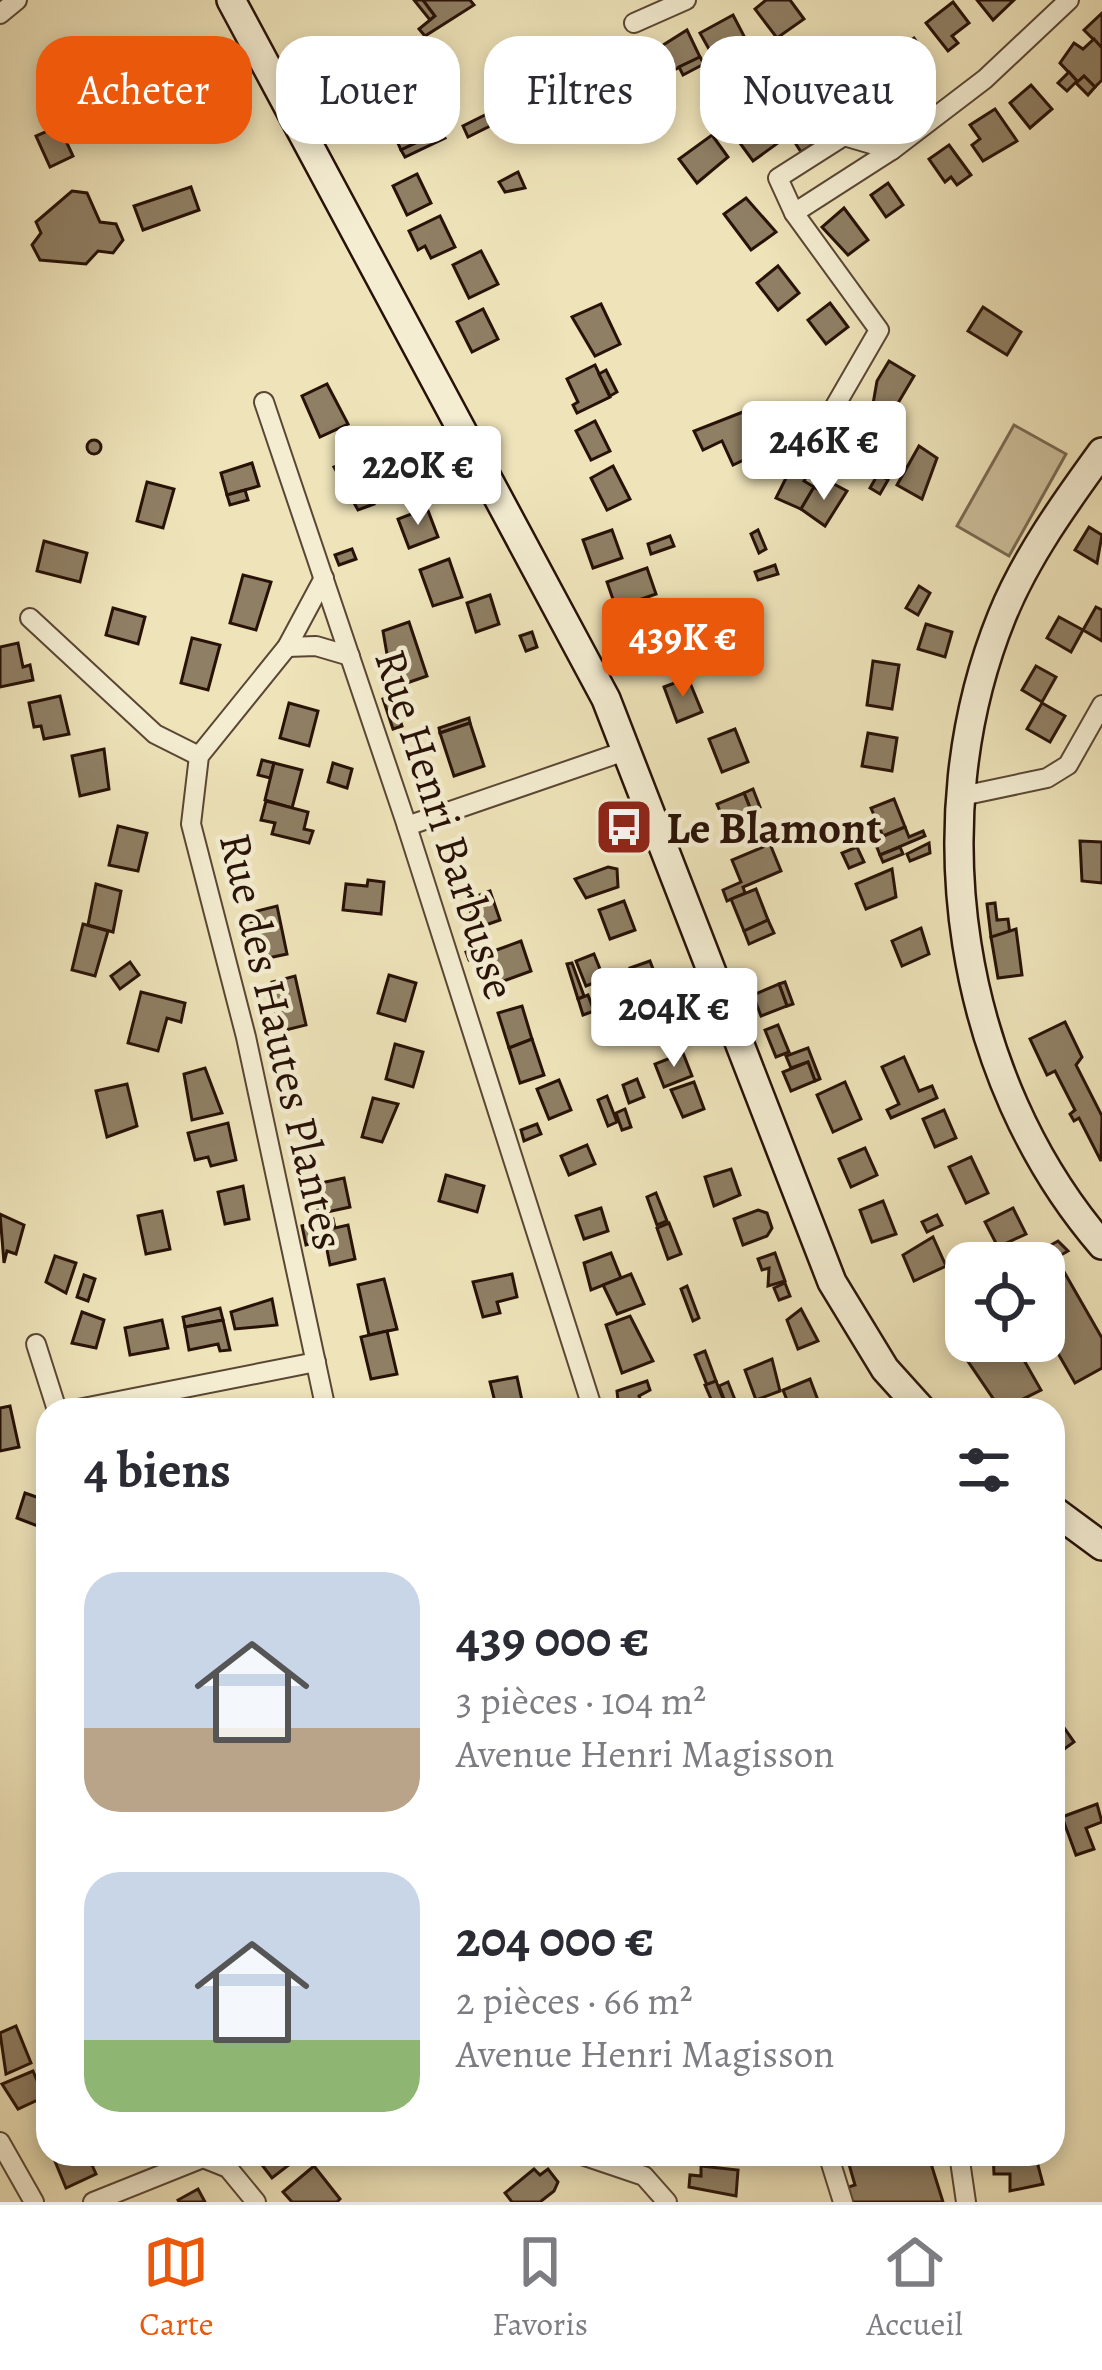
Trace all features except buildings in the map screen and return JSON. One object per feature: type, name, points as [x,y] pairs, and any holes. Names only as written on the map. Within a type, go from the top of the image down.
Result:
[{"type":"main road","points":[[231,0],[391,308],[606,699],[832,1282],[885,1369],[911,1398]]},
{"type":"main road","points":[[1102,452],[1044,535],[1003,615],[976,700],[962,796],[961,884],[972,977],[997,1066],[1065,1202],[1102,1245]]},
{"type":"main road","points":[[1065,1519],[1102,1546]]},
{"type":"street","points":[[0,14],[17,0]]},
{"type":"street","points":[[794,213],[892,150],[985,80],[1069,0]]},
{"type":"street","points":[[634,23],[683,1]]},
{"type":"street","points":[[817,439],[879,330],[794,213],[778,178],[844,136],[892,150]]},
{"type":"street","name":"Rue Henri Barbusse","points":[[264,402],[407,826],[589,1398]]},
{"type":"street","points":[[30,618],[155,734],[199,756],[287,647],[324,578]]},
{"type":"street","points":[[287,647],[316,646],[350,656]]},
{"type":"street","points":[[962,796],[1047,778],[1068,765],[1102,705]]},
{"type":"street","points":[[407,826],[628,750]]},
{"type":"street","name":"Rue des Hautes Plantes","points":[[199,756],[191,824],[246,1037],[324,1398]]},
{"type":"street","points":[[35,1344],[53,1398]]},
{"type":"street","points":[[134,1398],[316,1362]]},
{"type":"street","points":[[0,2142],[34,2202]]},
{"type":"street","points":[[93,2202],[183,2166]]},
{"type":"street","points":[[223,2166],[256,2202]]},
{"type":"street","points":[[614,2166],[644,2176],[667,2202]]},
{"type":"street","points":[[832,2166],[843,2202]]},
{"type":"street","points":[[961,2166],[966,2202]]},
{"type":"shaded area","points":[[1014,425],[1066,454],[1009,556],[957,526]]},
{"type":"place","name":"Le Blamont","points":[[624,827]]}]
